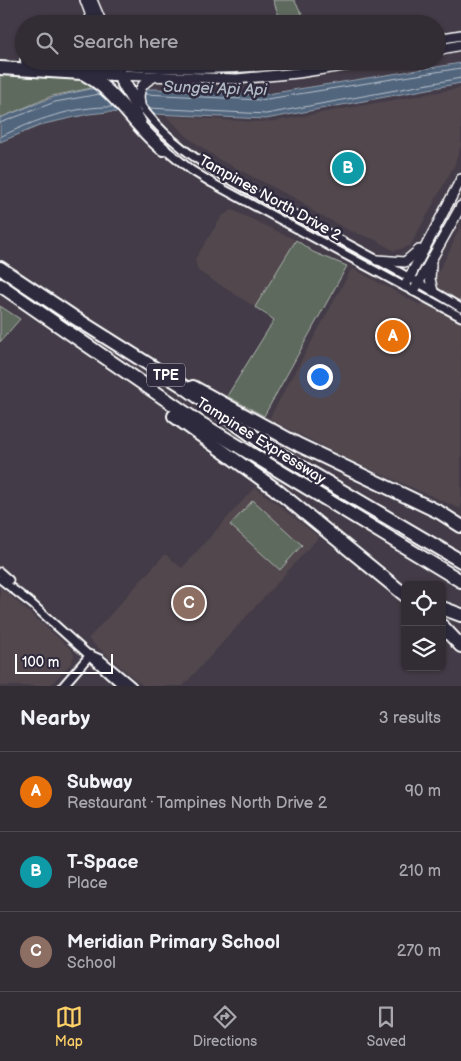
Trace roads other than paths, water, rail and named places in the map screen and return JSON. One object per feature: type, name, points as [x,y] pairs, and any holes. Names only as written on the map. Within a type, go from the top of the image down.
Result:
[{"type":"highway","points":[[0,60],[15,61]]},
{"type":"highway","points":[[0,68],[15,69]]},
{"type":"highway","points":[[33,70],[83,73],[108,70]]},
{"type":"highway","points":[[83,73],[102,84],[164,148]]},
{"type":"highway","points":[[0,263],[44,297]]},
{"type":"highway","name":"Tampines Expressway","points":[[0,268],[183,386],[274,451],[461,561]]},
{"type":"highway","name":"Tampines Expressway","points":[[0,285],[208,428],[461,581]]},
{"type":"highway","points":[[64,330],[152,400],[274,488],[401,592]]},
{"type":"highway","points":[[183,386],[198,388],[299,445],[439,512],[461,526]]},
{"type":"highway","points":[[439,512],[461,518]]},
{"type":"highway","points":[[359,556],[401,583]]},
{"type":"highway","points":[[446,610],[461,616]]},
{"type":"highway","points":[[446,630],[461,646]]},
{"type":"street","points":[[88,2],[92,15]]},
{"type":"street","points":[[88,2],[96,15]]},
{"type":"street","points":[[446,38],[461,35]]},
{"type":"street","points":[[446,48],[461,45]]},
{"type":"street","points":[[116,70],[134,117]]},
{"type":"street","name":"Tampines North Drive 2","points":[[117,70],[151,118],[178,145],[203,164],[377,260],[407,282]]},
{"type":"street","points":[[121,70],[154,76],[237,79],[271,77],[316,70]]},
{"type":"street","points":[[250,70],[254,74],[271,77]]},
{"type":"street","points":[[140,104],[141,87],[154,76]]},
{"type":"street","name":"Tampines North Drive 2","points":[[164,148],[212,183],[417,287],[461,317]]},
{"type":"street","points":[[407,282],[461,179]]},
{"type":"street","points":[[417,287],[461,206]]},
{"type":"street","points":[[377,260],[405,262],[414,257],[428,240]]},
{"type":"street","points":[[431,262],[430,279],[433,291]]},
{"type":"street","name":"Tampines North Drive 2","points":[[417,287],[433,291],[461,308]]},
{"type":"street","points":[[0,572],[27,596],[32,604]]},
{"type":"street","points":[[0,579],[32,604],[122,686]]},
{"type":"street","points":[[63,686],[90,655]]},
{"type":"street","points":[[90,655],[100,659],[132,686]]},
{"type":"water","points":[[461,63],[461,83],[266,119],[108,112],[89,114],[44,124],[0,142],[0,118],[54,97],[90,89],[157,89],[261,95],[417,70],[446,70],[446,65]]},
{"type":"place","name":"T-Space","points":[[348,168]]},
{"type":"place","name":"Subway","points":[[393,336]]},
{"type":"place","name":"Meridian Primary School","points":[[189,603]]},
{"type":"water label","name":"Sungei Api Api","points":[[215,89]]}]
